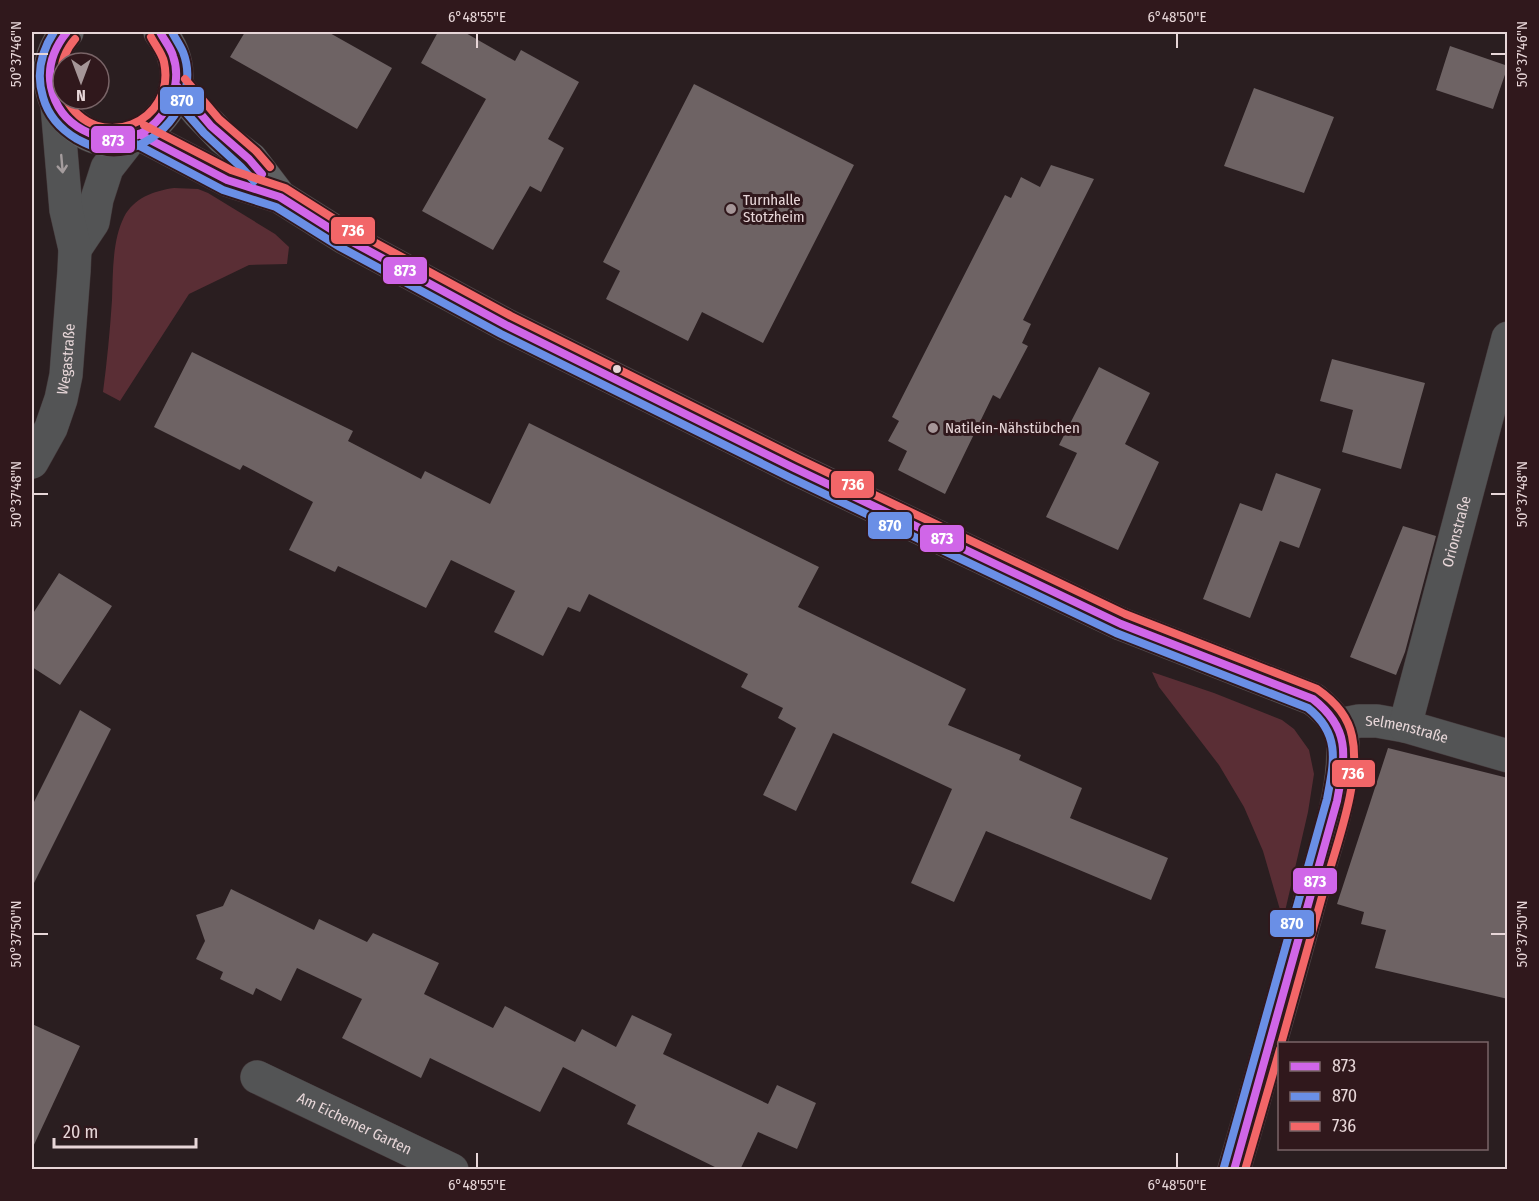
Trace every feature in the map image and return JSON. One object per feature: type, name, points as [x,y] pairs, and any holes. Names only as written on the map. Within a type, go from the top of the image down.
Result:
[{"type":"main road","points":[[51,88],[41,64],[68,32]]},
{"type":"main road","points":[[61,111],[67,119],[86,133],[101,138],[117,139],[136,135],[151,127],[166,112],[177,86],[176,60],[170,45],[160,32]]},
{"type":"main road","points":[[177,86],[223,138],[251,159],[280,197]]},
{"type":"main road","points":[[136,135],[227,180],[280,197],[345,238],[496,319],[804,473],[1122,624],[1313,699],[1327,710],[1339,725],[1344,745],[1337,799],[1234,1170]]},
{"type":"street","name":"Wegastraße","points":[[32,462],[51,428],[66,375],[75,249],[66,210],[58,111]]},
{"type":"street","name":"Wegastraße","points":[[75,249],[93,222],[106,168],[136,135]]},
{"type":"street","name":"Orionstraße","points":[[1405,726],[1508,338]]},
{"type":"street","name":"Selmenstraße","points":[[1339,725],[1359,721],[1377,721],[1405,726],[1508,756]]},
{"type":"street","name":"Am Eichemer Garten","points":[[257,1077],[452,1170]]},
{"type":"shaded area","points":[[174,188],[198,189],[208,193],[275,234],[289,247],[287,264],[249,265],[189,294],[120,401],[103,392],[117,236],[124,217],[133,205],[152,193]]},
{"type":"shaded area","points":[[1152,672],[1282,720],[1294,729],[1309,750],[1314,774],[1308,812],[1283,920],[1263,851],[1244,807],[1219,765],[1159,687]]},
{"type":"building","points":[[245,32],[328,32],[392,68],[357,129],[230,57]]},
{"type":"building","points":[[438,32],[464,32],[515,61],[521,50],[579,82],[548,139],[564,148],[541,192],[530,186],[493,250],[422,211],[486,99],[421,63]]},
{"type":"building","points":[[1450,46],[1508,66],[1493,109],[1436,90]]},
{"type":"building","name":"Turnhalle Stotzheim","points":[[694,84],[854,165],[763,343],[702,312],[688,341],[606,299],[620,271],[603,262]]},
{"type":"building","points":[[1254,88],[1334,117],[1304,193],[1224,166]]},
{"type":"building","points":[[1051,165],[1094,179],[1023,320],[1031,324],[1022,343],[1028,346],[1000,399],[993,395],[945,494],[898,470],[907,451],[888,441],[899,421],[892,417],[1005,195],[1011,198],[1021,177],[1040,187]]},
{"type":"building","points":[[192,352],[353,431],[348,441],[421,479],[425,471],[490,504],[529,423],[819,567],[798,607],[966,689],[948,725],[1021,755],[1019,760],[1082,788],[1070,818],[1168,858],[1151,900],[986,831],[954,902],[911,883],[952,789],[833,733],[796,811],[763,795],[796,728],[778,718],[783,708],[741,687],[748,674],[589,594],[580,612],[568,607],[543,656],[494,632],[515,591],[451,560],[426,608],[338,566],[335,572],[289,550],[313,502],[243,465],[240,470],[154,427]]},
{"type":"building","points":[[1332,359],[1425,383],[1401,469],[1342,452],[1353,410],[1320,401]]},
{"type":"building","points":[[1099,367],[1150,393],[1125,444],[1159,462],[1118,550],[1046,517],[1077,453],[1059,445]]},
{"type":"building","points":[[1276,473],[1321,489],[1299,548],[1280,541],[1250,618],[1203,599],[1240,503],[1262,511]]},
{"type":"building","points":[[1403,526],[1436,536],[1405,652],[1396,675],[1350,657]]},
{"type":"building","points":[[59,573],[112,606],[60,685],[32,667],[32,615]]},
{"type":"building","points":[[80,710],[111,729],[32,887],[32,806]]},
{"type":"building","points":[[1388,748],[1508,778],[1508,999],[1375,968],[1386,930],[1361,924],[1364,912],[1337,904]]},
{"type":"building","points":[[231,889],[314,930],[319,919],[367,942],[373,933],[439,963],[424,994],[493,1028],[505,1006],[575,1042],[582,1029],[616,1047],[632,1015],[672,1034],[663,1054],[768,1104],[777,1085],[816,1103],[797,1149],[758,1132],[740,1170],[721,1170],[627,1124],[636,1105],[563,1067],[540,1112],[430,1058],[421,1078],[342,1038],[362,999],[297,968],[281,1001],[256,988],[253,995],[220,979],[223,972],[196,959],[205,941],[196,915],[223,906]]},
{"type":"building","points":[[32,1024],[80,1046],[32,1149]]},
{"type":"transit line","name":"870","points":[[54,32],[43,55],[40,72],[41,88],[48,110],[65,131],[87,144],[108,150],[136,146],[151,139],[164,128],[182,101],[187,85],[187,68],[183,52],[172,32]]},
{"type":"transit line","name":"873","points":[[67,32],[55,51],[51,65],[50,80],[55,100],[66,117],[77,126],[100,137],[118,140],[145,131],[156,122],[172,98],[176,70],[172,53],[160,32]]},
{"type":"transit line","name":"736","points":[[76,111],[96,125],[114,128],[132,124],[147,115],[159,101],[165,83],[164,62],[151,37]]},
{"type":"transit line","name":"736","points":[[67,51],[75,39]]},
{"type":"transit line","name":"736","points":[[185,79],[219,119],[256,151],[270,167]]},
{"type":"transit line","name":"873","points":[[177,86],[211,126],[249,159],[262,174]]},
{"type":"transit line","name":"870","points":[[169,93],[204,133],[254,181]]},
{"type":"transit line","name":"736","points":[[144,125],[231,170],[285,188],[350,229],[511,316],[799,459],[1125,614],[1323,693],[1339,709],[1350,729],[1354,754],[1353,773],[1346,814],[1282,1042]]},
{"type":"transit line","name":"873","points":[[139,134],[227,180],[280,197],[345,238],[506,325],[794,468],[1121,624],[1313,699],[1326,710],[1340,733],[1343,745],[1337,801],[1234,1170]]},
{"type":"transit line","name":"870","points":[[134,143],[223,190],[276,207],[340,247],[501,334],[789,477],[1116,633],[1308,708],[1319,718],[1326,728],[1332,749],[1332,773],[1327,799],[1224,1167]]},
{"type":"transit line","name":"736","points":[[1245,1170],[1278,1056]]},
{"type":"place","name":"Turnhalle Stotzheim","points":[[731,209]]},
{"type":"place","name":"Natilein-Nähstübchen","points":[[933,428]]}]
